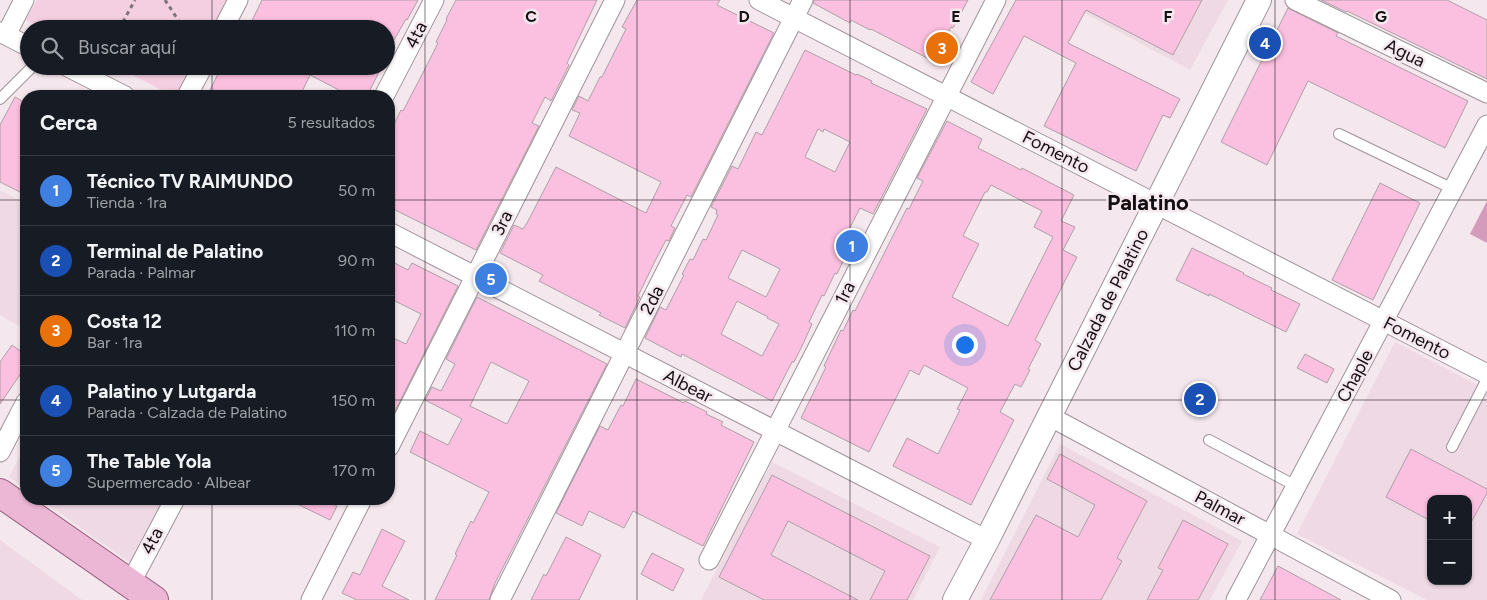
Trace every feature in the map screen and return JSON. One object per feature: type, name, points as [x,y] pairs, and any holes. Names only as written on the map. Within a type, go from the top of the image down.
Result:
[{"type":"main road","points":[[0,493],[154,600]]},
{"type":"street","points":[[20,42],[3,34],[24,0]]},
{"type":"street","points":[[228,20],[238,0]]},
{"type":"street","name":"4ta","points":[[395,75],[434,0]]},
{"type":"street","name":"3ra","points":[[395,435],[615,0]]},
{"type":"street","name":"Fomento","points":[[759,0],[1487,374]]},
{"type":"street","name":"2da","points":[[500,600],[804,0]]},
{"type":"street","name":"1ra","points":[[708,560],[996,0]]},
{"type":"street","name":"Calzada de Palatino","points":[[955,600],[1260,0]]},
{"type":"street","name":"Agua","points":[[1295,0],[1487,93]]},
{"type":"street","points":[[83,75],[112,90]]},
{"type":"street","points":[[190,90],[198,75]]},
{"type":"street","name":"4ta","points":[[387,90],[395,75]]},
{"type":"street","name":"Chaple","points":[[1236,600],[1487,125]]},
{"type":"street","name":"Albear","points":[[395,235],[987,540]]},
{"type":"street","points":[[0,452],[20,414]]},
{"type":"street","name":"Palmar","points":[[1049,416],[1391,600]]},
{"type":"street","name":"4ta","points":[[130,584],[171,505]]},
{"type":"street","points":[[311,600],[359,505]]},
{"type":"lane","points":[[0,98],[24,75]]},
{"type":"lane","points":[[1339,134],[1453,189]]},
{"type":"lane","points":[[1452,447],[1487,379]]},
{"type":"lane","points":[[1209,440],[1296,486]]},
{"type":"path","points":[[124,20],[134,0]]},
{"type":"path","points":[[165,0],[178,20]]},
{"type":"shaded area","points":[[37,0],[229,0],[219,20],[26,20]]},
{"type":"shaded area","points":[[1060,0],[1228,0],[1190,70]]},
{"type":"shaded area","points":[[132,75],[190,75],[182,90],[161,90]]},
{"type":"shaded area","points":[[0,190],[20,201],[20,327],[0,315]]},
{"type":"shaded area","points":[[1487,201],[1487,243],[1470,234]]},
{"type":"shaded area","points":[[1395,342],[1487,390],[1487,600],[1427,600],[1297,534]]},
{"type":"shaded area","points":[[1060,444],[1242,541],[1210,600],[981,600]]},
{"type":"shaded area","points":[[20,456],[20,485],[9,477]]},
{"type":"shaded area","points":[[772,462],[940,547],[913,600],[701,600]]},
{"type":"shaded area","points":[[48,505],[163,505],[132,564]]},
{"type":"shaded area","points":[[0,540],[82,600],[0,600]]},
{"type":"building","points":[[262,0],[418,0],[395,38],[395,20],[252,20]]},
{"type":"building","points":[[456,0],[597,0],[551,101],[545,97],[532,123],[539,126],[476,250],[395,210],[395,122],[401,110],[403,111],[438,43],[436,42]]},
{"type":"building","points":[[637,0],[720,0],[717,5],[774,33],[691,197],[687,195],[671,226],[675,228],[669,241],[666,240],[656,259],[625,328],[599,315],[601,313],[539,281],[543,275],[500,253],[514,225],[523,229],[527,223],[556,167],[646,213],[661,182],[569,136],[580,113],[572,110],[579,96],[588,101],[626,29],[622,27]]},
{"type":"building","points":[[814,0],[968,0],[933,61],[871,29],[851,20],[850,23],[813,3]]},
{"type":"building","points":[[1016,0],[1202,0],[1173,55],[1086,10],[1068,43],[1180,99],[1170,118],[1163,115],[1136,171],[1044,126],[1076,63],[1024,36],[993,94],[971,82]]},
{"type":"building","points":[[1321,0],[1447,0],[1487,20],[1487,79],[1347,11]]},
{"type":"building","points":[[1288,8],[1338,33],[1336,36],[1468,101],[1445,148],[1308,81],[1267,165],[1221,142]]},
{"type":"building","points":[[805,50],[927,109],[873,214],[860,208],[837,253],[845,257],[824,296],[822,295],[809,322],[812,324],[803,344],[772,401],[682,354],[681,357],[645,338],[660,307],[666,310],[690,259],[693,260],[703,239],[706,240],[718,215],[716,214],[717,210],[711,207],[732,166],[738,169],[756,132],[762,135]],"holes":[[[818,129],[823,132],[824,129],[850,142],[835,172],[805,157]],[[742,250],[780,269],[766,297],[728,278]],[[737,301],[779,324],[762,356],[721,334]]]},
{"type":"building","points":[[218,75],[310,75],[303,90],[210,90]]},
{"type":"building","points":[[310,75],[378,75],[370,90],[339,90]]},
{"type":"building","points":[[15,97],[20,100],[20,192],[0,182],[0,125]]},
{"type":"building","points":[[947,121],[982,139],[978,148],[1074,195],[1061,221],[1075,227],[1063,250],[1077,257],[1035,340],[1041,344],[1028,369],[1030,370],[1021,387],[1015,384],[1000,412],[1014,420],[971,505],[893,466],[907,438],[938,454],[960,410],[957,409],[968,388],[924,365],[919,375],[910,370],[869,452],[801,418],[826,367],[824,366],[841,330],[843,331],[853,310],[855,311],[907,208],[909,209],[923,181],[917,178]],"holes":[[[991,185],[1042,211],[1034,227],[1053,237],[1008,326],[952,297],[979,244],[963,236],[985,192],[987,192]]]},
{"type":"building","points":[[1380,183],[1420,203],[1373,300],[1332,280]]},
{"type":"building","points":[[1192,248],[1244,273],[1272,288],[1271,290],[1300,304],[1286,332],[1176,280]]},
{"type":"building","points":[[395,263],[408,270],[412,263],[458,286],[395,411],[395,339],[406,344],[421,314],[395,301]]},
{"type":"building","points":[[477,297],[607,364],[495,583],[489,600],[435,600],[471,521],[473,523],[489,492],[410,452],[420,431],[448,445],[462,419],[425,400],[432,387],[441,391],[455,364],[446,359]],"holes":[[[491,362],[529,381],[507,424],[470,406]]]},
{"type":"building","points":[[12,345],[20,351],[20,375],[0,404],[0,362]]},
{"type":"building","points":[[1305,354],[1334,369],[1327,383],[1297,368]]},
{"type":"building","points":[[636,379],[684,403],[685,401],[707,412],[706,414],[723,422],[721,425],[754,442],[703,546],[633,511],[624,528],[589,511],[582,526],[556,513],[600,426],[608,430],[621,405],[623,406]]},
{"type":"building","points":[[1411,449],[1487,489],[1487,493],[1472,521],[1472,495],[1427,495],[1427,519],[1386,497]]},
{"type":"building","points":[[1060,454],[1147,501],[1117,558],[1122,561],[1101,600],[990,600],[1036,515],[1078,537],[1095,505],[1047,479]]},
{"type":"building","points":[[772,475],[930,556],[907,600],[870,600],[885,571],[788,521],[771,555],[858,600],[764,600],[719,577]]},
{"type":"building","points":[[299,505],[335,505],[337,506],[330,520]]},
{"type":"building","points":[[1183,520],[1228,544],[1198,600],[1147,600],[1163,570],[1158,568]]},
{"type":"building","points":[[382,529],[405,541],[382,586],[409,600],[357,600],[342,593],[353,572],[360,575]]},
{"type":"building","points":[[566,537],[601,555],[579,600],[531,600],[544,574],[546,576]]},
{"type":"building","points":[[652,553],[684,569],[673,591],[641,574]]},
{"type":"building","points":[[1278,566],[1341,600],[1260,600]]},
{"type":"place","name":"Palatino y Lutgarda","points":[[1265,43]]},
{"type":"place","name":"Costa 12","points":[[942,48]]},
{"type":"place","name":"Técnico TV RAIMUNDO","points":[[852,246]]},
{"type":"place","name":"The Table Yola","points":[[491,279]]},
{"type":"place","name":"Terminal de Palatino","points":[[1200,399]]},
{"type":"district","name":"Palatino","points":[[1148,202]]}]
